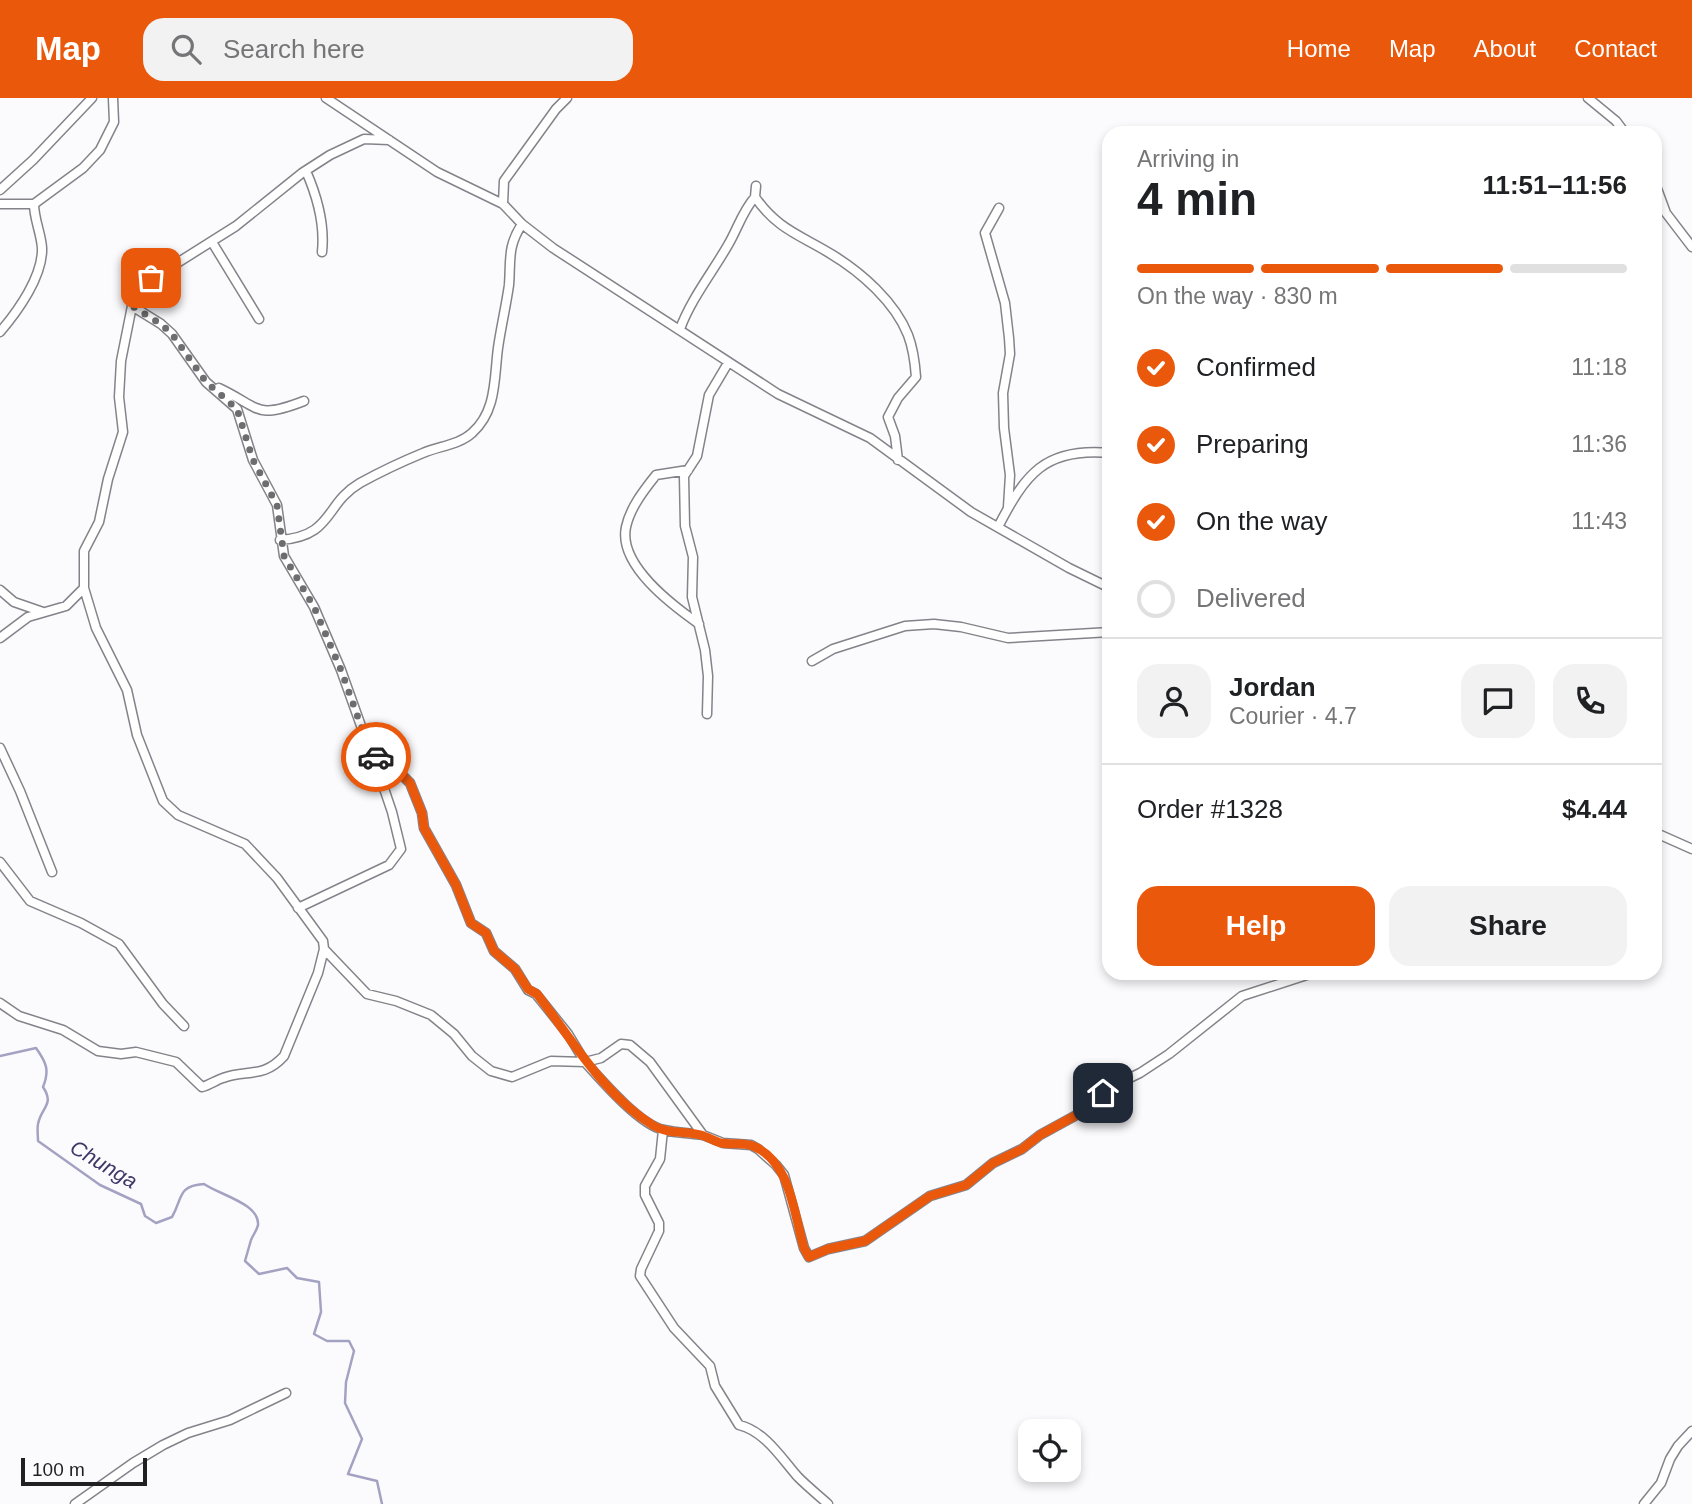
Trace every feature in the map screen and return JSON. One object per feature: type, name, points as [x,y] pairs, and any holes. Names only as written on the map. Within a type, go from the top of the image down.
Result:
[{"type":"street","points":[[0,190],[33,160],[92,98]]},
{"type":"street","points":[[0,204],[34,204],[83,168],[100,150],[114,122],[113,98]]},
{"type":"street","points":[[326,98],[372,126],[437,172],[503,204],[522,224],[553,248],[728,363],[778,394],[870,438],[971,512],[1102,584]]},
{"type":"street","points":[[503,204],[504,181],[556,109],[567,98]]},
{"type":"street","points":[[1588,98],[1620,126]]},
{"type":"street","points":[[0,1003],[19,1016],[62,1030],[98,1051],[121,1054],[136,1052],[176,1062],[202,1087],[223,1078],[264,1071],[284,1056],[318,973],[324,949],[323,941],[277,878],[245,844],[178,815],[163,801],[136,735],[127,690],[89,608],[83,551],[99,522],[108,479],[123,432],[118,397],[121,361],[132,306],[139,287],[236,226],[306,171],[364,139],[389,140]]},
{"type":"street","points":[[306,171],[314,190],[320,217],[322,252]]},
{"type":"street","points":[[756,186],[755,198],[767,215],[854,271],[891,306],[908,334],[916,377],[898,398],[888,417],[895,436],[898,460]]},
{"type":"street","points":[[680,329],[686,312],[731,239],[744,209],[755,198]]},
{"type":"street","points":[[1662,202],[1666,213],[1692,247]]},
{"type":"street","points":[[0,332],[26,298],[38,273],[42,248],[34,204]]},
{"type":"street","points":[[999,208],[985,233],[1005,303],[1009,338],[1010,354],[1003,393],[1010,475],[1008,507]]},
{"type":"street","points":[[280,540],[306,536],[324,523],[353,487],[425,452],[456,443],[471,435],[483,421],[496,378],[510,252],[513,237],[522,224]]},
{"type":"street","points":[[212,242],[259,319]]},
{"type":"street","points":[[132,306],[172,334],[206,382],[237,409],[253,460],[277,505],[284,556],[314,607],[329,641],[373,753],[392,812],[401,849],[389,865],[299,908]]},
{"type":"street","points":[[707,714],[708,676],[692,597],[693,557],[685,526],[684,475],[697,456],[709,395],[728,363]]},
{"type":"street","points":[[206,382],[232,394],[254,409],[269,412],[304,401]]},
{"type":"street","points":[[998,527],[1020,486],[1052,460],[1089,451],[1102,452]]},
{"type":"street","points":[[688,470],[656,475],[645,489],[625,528],[628,549],[641,574],[698,624]]},
{"type":"street","points":[[0,638],[28,617],[66,606],[85,588]]},
{"type":"street","points":[[1,591],[14,602],[43,612]]},
{"type":"street","points":[[0,602],[1,591]]},
{"type":"street","points":[[812,661],[834,649],[905,626],[934,624],[961,627],[1008,638],[1102,632]]},
{"type":"street","points":[[0,748],[52,872]]},
{"type":"street","points":[[373,753],[393,766],[410,783],[422,813],[424,828],[456,885],[471,923],[486,933],[494,951],[515,969],[528,989],[537,994],[586,1062],[633,1111],[663,1130],[703,1135],[723,1143],[751,1145],[776,1165],[784,1175],[804,1248],[809,1257],[828,1249],[865,1241],[930,1196],[966,1185],[993,1163],[1022,1149],[1040,1135],[1082,1112],[1111,1087],[1140,1073],[1169,1054],[1242,996],[1291,980]]},
{"type":"street","points":[[1662,836],[1692,849]]},
{"type":"street","points":[[0,862],[30,901],[81,923],[119,944],[163,1004],[184,1026]]},
{"type":"street","points":[[324,949],[368,994],[396,1001],[431,1015],[491,1072],[512,1077],[551,1061],[586,1062],[601,1058],[621,1045],[630,1045],[650,1062],[703,1135]]},
{"type":"street","points":[[663,1130],[660,1159],[645,1186],[645,1195],[659,1223],[659,1231],[640,1276],[674,1328],[710,1366],[715,1386],[739,1425],[765,1441],[809,1488],[828,1504]]},
{"type":"street","points":[[75,1504],[163,1445],[188,1433],[230,1419],[286,1392]]},
{"type":"street","points":[[1644,1504],[1661,1483],[1678,1446],[1692,1432]]},
{"type":"waterway","name":"Chunga","points":[[0,1056],[36,1048],[46,1066],[43,1087],[48,1098],[38,1124],[38,1141],[100,1185],[141,1204],[145,1216],[156,1223],[172,1217],[185,1190],[204,1184],[253,1211],[258,1225],[245,1261],[259,1274],[287,1268],[297,1278],[319,1282],[321,1312],[314,1334],[327,1341],[349,1341],[354,1351],[346,1382],[345,1403],[362,1439],[348,1474],[377,1481],[382,1504]]},
{"type":"way so far","points":[[151,278],[139,287],[132,306],[172,334],[206,382],[237,409],[253,460],[277,505],[284,556],[314,607],[341,670],[370,751],[376,757]]},
{"type":"route","points":[[376,757],[393,766],[410,783],[422,813],[424,828],[456,885],[471,923],[486,933],[494,951],[515,969],[528,989],[537,994],[598,1076],[633,1111],[653,1126],[663,1130],[703,1135],[723,1143],[751,1145],[769,1157],[784,1175],[804,1248],[809,1257],[828,1249],[865,1241],[930,1196],[966,1185],[993,1163],[1022,1149],[1057,1124],[1082,1112],[1103,1093]]}]
